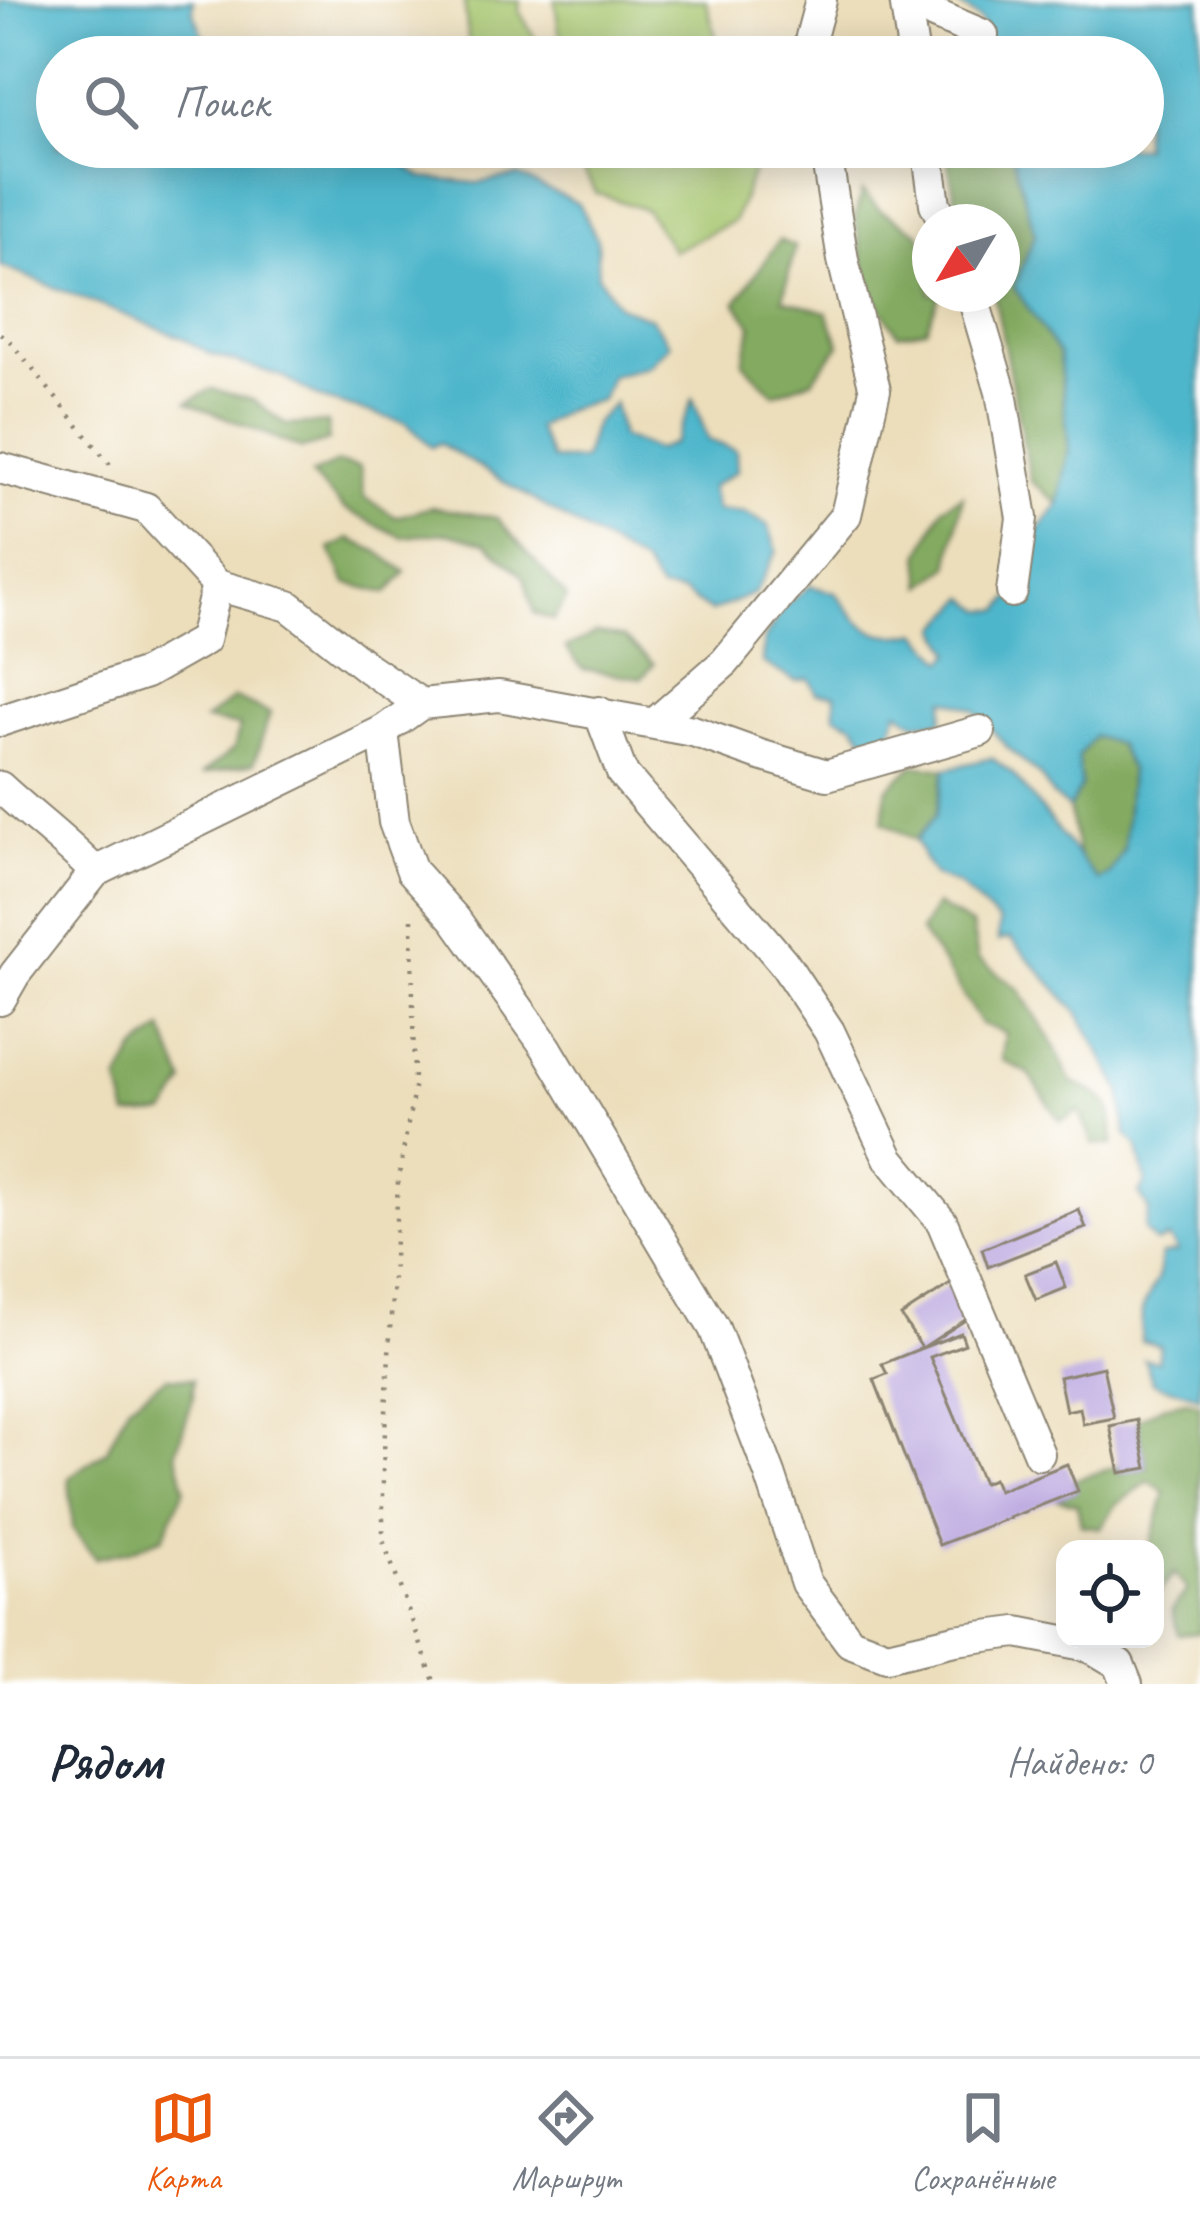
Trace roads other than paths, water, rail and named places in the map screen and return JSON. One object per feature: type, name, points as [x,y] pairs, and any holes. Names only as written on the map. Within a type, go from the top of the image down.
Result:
[{"type":"lane","points":[[811,36],[820,0]]},
{"type":"lane","points":[[905,0],[911,36]]},
{"type":"lane","points":[[917,0],[934,14],[983,35]]},
{"type":"lane","points":[[655,723],[725,662],[846,515],[875,390],[843,260],[828,168]]},
{"type":"lane","points":[[930,168],[935,204]]},
{"type":"lane","points":[[977,312],[1000,392],[1022,518],[1012,592]]},
{"type":"lane","points":[[0,468],[146,508],[217,585],[289,606],[421,704]]},
{"type":"lane","points":[[0,722],[146,674],[204,640],[217,585]]},
{"type":"lane","points":[[0,1000],[95,872],[383,730],[421,704],[499,695],[598,712],[693,731],[826,775],[980,731]]},
{"type":"lane","points":[[598,712],[622,773],[784,962],[829,1031],[889,1158],[942,1222],[1040,1454]]},
{"type":"lane","points":[[383,730],[394,822],[412,871],[455,919],[546,1047],[714,1328],[806,1583],[850,1642],[887,1656],[1017,1632],[1089,1646],[1119,1664],[1127,1684]]},
{"type":"lane","points":[[0,787],[95,872]]},
{"type":"water","points":[[0,0],[193,0],[204,36],[36,36],[36,168],[409,168],[423,178],[478,183],[518,176],[579,204],[597,239],[598,275],[619,306],[651,318],[670,344],[648,366],[611,376],[601,400],[566,410],[537,428],[552,460],[583,460],[594,424],[614,403],[621,437],[656,450],[674,443],[693,399],[708,440],[736,450],[737,471],[711,487],[716,510],[744,513],[768,525],[777,551],[755,593],[711,612],[683,593],[660,590],[643,565],[439,443],[432,447],[406,423],[322,399],[281,376],[210,354],[181,337],[0,266]]},
{"type":"water","points":[[951,0],[1200,0],[1200,1398],[1153,1383],[1144,1359],[1158,1361],[1160,1346],[1141,1341],[1142,1310],[1158,1278],[1161,1255],[1178,1251],[1169,1238],[1155,1243],[1144,1230],[1149,1210],[1139,1193],[1146,1182],[1137,1146],[1126,1134],[1121,1091],[1079,1014],[1010,938],[998,941],[999,922],[957,884],[935,876],[916,840],[936,815],[945,769],[992,758],[1013,774],[1098,881],[1110,874],[1124,848],[1130,770],[1118,744],[1094,736],[1078,757],[1081,786],[1069,809],[974,709],[945,699],[942,721],[915,723],[898,711],[891,733],[865,738],[854,724],[835,715],[835,695],[817,693],[809,679],[795,681],[762,662],[764,640],[786,605],[810,586],[836,593],[852,615],[879,633],[918,632],[945,661],[952,652],[939,628],[967,597],[984,610],[1001,610],[1029,576],[1026,546],[1059,504],[1069,449],[1059,354],[1020,296],[1020,272],[1035,234],[1016,168],[1164,168],[1164,36],[986,36],[981,20]]}]
